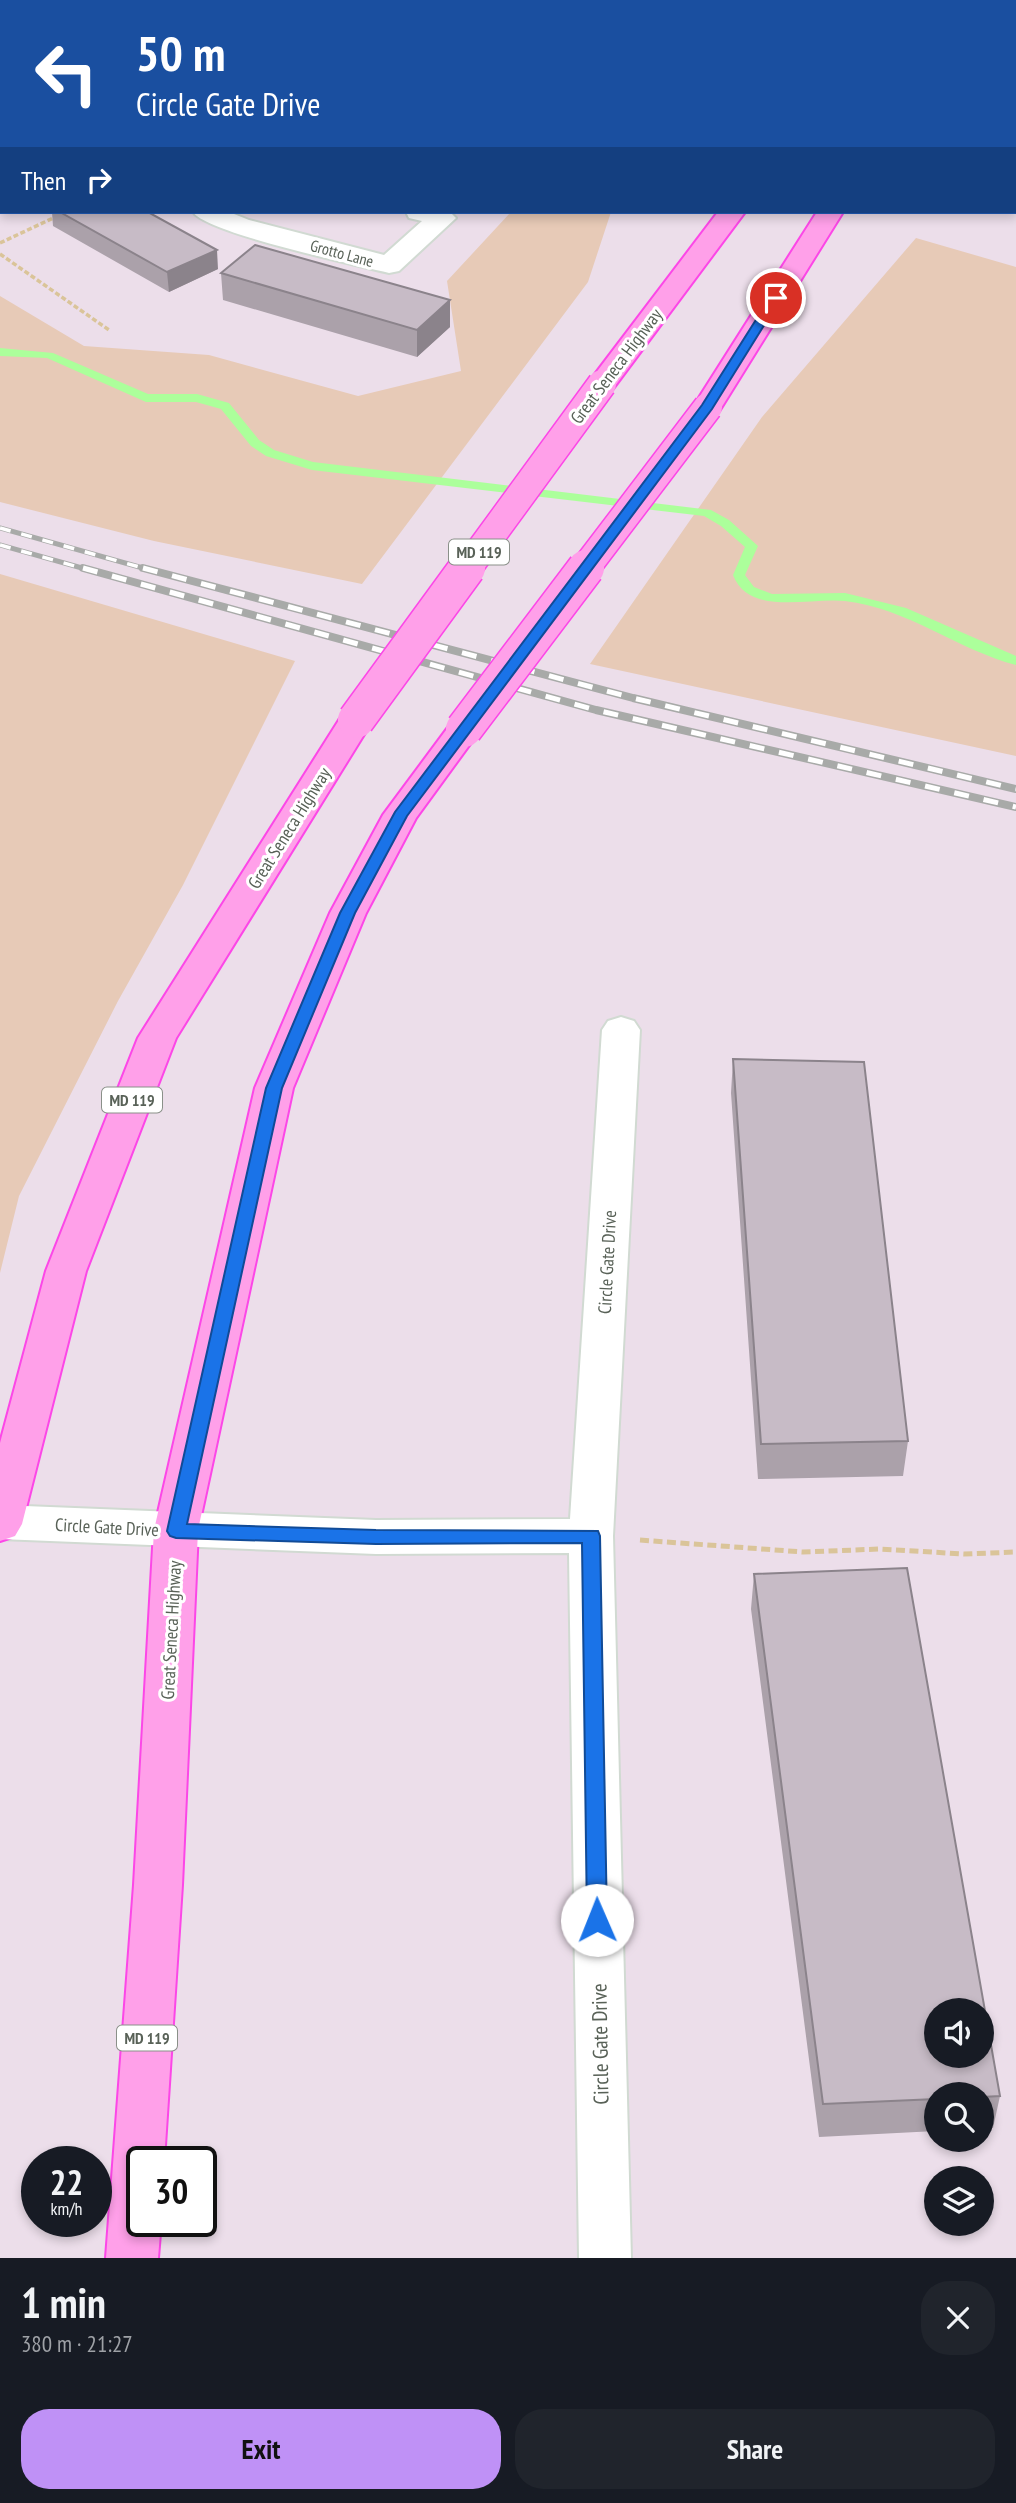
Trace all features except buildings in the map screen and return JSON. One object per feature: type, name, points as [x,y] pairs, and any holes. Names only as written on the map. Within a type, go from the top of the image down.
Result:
[{"type":"main road","name":"Great Seneca Highway","points":[[0,1522],[66,1271],[157,1038],[356,720],[602,384],[730,214]]},
{"type":"main road","name":"Great Seneca Highway","points":[[132,2258],[158,1885],[176,1531],[274,1088],[354,901],[400,815],[708,407],[829,214]]},
{"type":"street","name":"Grotto Lane","points":[[211,214],[239,226],[389,265],[442,218],[427,214]]},
{"type":"street","name":"Circle Gate Drive","points":[[605,2258],[591,1536],[621,1030]]},
{"type":"street","name":"Circle Gate Drive","points":[[0,1522],[376,1537],[591,1536]]},
{"type":"path","points":[[0,243],[62,214]]},
{"type":"path","points":[[0,254],[108,330]]},
{"type":"path","points":[[591,1536],[803,1552],[880,1549],[964,1554],[1016,1552]]},
{"type":"shaded area","points":[[509,214],[610,214],[588,282],[362,584],[154,541],[0,502],[0,296],[84,346],[209,355],[358,396],[461,371],[447,281]]},
{"type":"shaded area","points":[[916,238],[1016,267],[1016,756],[590,664],[762,417]]},
{"type":"shaded area","points":[[0,574],[295,661],[183,885],[118,1001],[19,1196],[0,1273]]},
{"type":"waterway","points":[[0,352],[49,355],[146,398],[197,398],[225,406],[255,443],[270,453],[312,466],[707,513],[725,523],[752,546],[739,575],[743,585],[749,590],[771,598],[845,597],[901,611],[1016,661]]},
{"type":"railway","points":[[0,528],[150,570]]},
{"type":"railway","points":[[0,545],[89,570]]},
{"type":"railway","points":[[83,568],[596,710],[1016,807]]},
{"type":"railway","points":[[143,568],[633,698],[1016,789]]},
{"type":"route","points":[[597,1920],[591,1536],[376,1537],[176,1531],[274,1088],[348,913],[400,815],[708,407],[776,298]]}]
